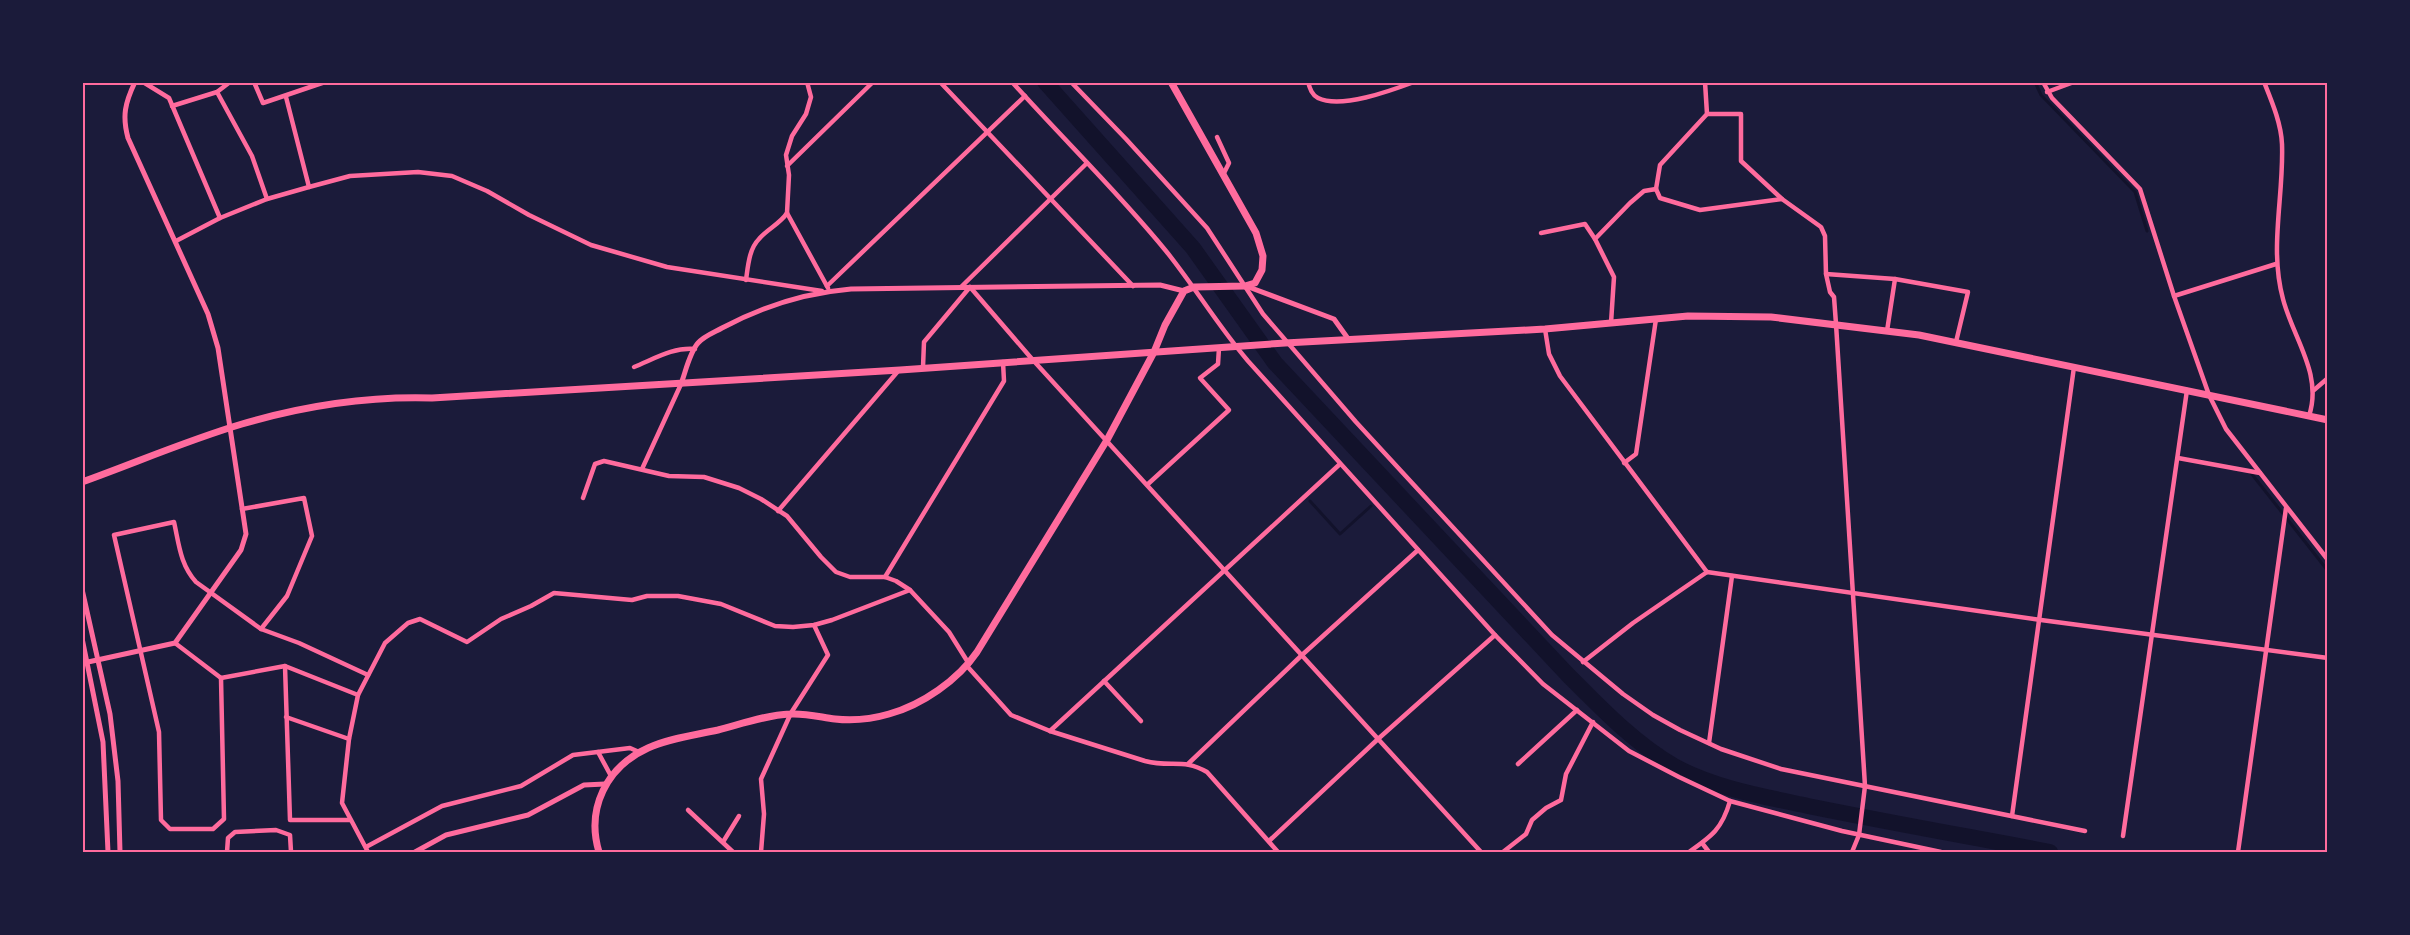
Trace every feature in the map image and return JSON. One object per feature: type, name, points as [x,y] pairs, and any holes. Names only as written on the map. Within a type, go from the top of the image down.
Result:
[{"type":"main road","points":[[599,852],[594,837],[598,799],[611,776],[639,752],[659,744],[791,713],[852,720],[891,714],[933,692],[968,665],[1107,440],[1155,352],[1165,325],[1184,291],[1197,287],[1242,286],[1255,283],[1259,277],[1263,256],[1256,233],[1171,82]]},
{"type":"main road","points":[[82,482],[241,424],[321,405],[355,400],[432,398],[682,381],[900,370],[1032,359],[1545,328],[1688,316],[1771,317],[1956,342],[2328,420]]},
{"type":"street","points":[[85,663],[175,643],[241,550],[246,534],[218,348],[208,314],[128,138],[124,122],[124,109],[135,82]]},
{"type":"street","points":[[143,82],[169,98],[220,218]]},
{"type":"street","points":[[172,106],[217,92],[230,82]]},
{"type":"street","points":[[254,82],[263,103],[325,82]]},
{"type":"street","points":[[807,82],[811,97],[806,114],[792,136],[786,155],[787,213],[826,289]]},
{"type":"street","points":[[787,166],[873,82]]},
{"type":"street","points":[[940,82],[1133,286]]},
{"type":"street","points":[[1012,82],[1143,223],[1197,287],[1224,333],[1495,636],[1543,684],[1629,751],[1730,801],[1859,835],[1941,852]]},
{"type":"street","points":[[1071,82],[1207,228],[1242,286],[1263,314],[1356,422],[1552,635],[1582,662],[1653,715],[1709,743],[1781,769],[2085,831]]},
{"type":"street","points":[[1308,82],[1311,92],[1317,97],[1334,102],[1414,82]]},
{"type":"street","points":[[1705,82],[1707,114],[1660,165],[1656,189],[1660,198],[1700,210],[1782,199]]},
{"type":"street","points":[[2043,82],[2047,92],[2140,189],[2174,296],[2210,395],[2226,429],[2328,560]]},
{"type":"street","points":[[2047,92],[2074,82]]},
{"type":"street","points":[[2264,82],[2275,111],[2282,143],[2276,264],[2283,300],[2309,365],[2314,390],[2309,416]]},
{"type":"street","points":[[217,92],[252,156],[267,199]]},
{"type":"street","points":[[642,469],[695,349],[702,340],[752,312],[826,289],[1025,96]]},
{"type":"street","points":[[286,97],[309,187]]},
{"type":"street","points":[[1707,114],[1741,114],[1741,161],[1782,199],[1821,227],[1825,236],[1826,274],[1830,292],[1834,297],[1866,786],[1859,835],[1852,852]]},
{"type":"street","points":[[1217,137],[1229,163],[1224,173]]},
{"type":"street","points":[[961,287],[1087,163]]},
{"type":"street","points":[[176,241],[220,218],[267,199],[309,187],[350,176],[418,172],[452,176],[487,191],[529,215],[591,245],[667,267],[746,280],[826,289],[1160,285],[1184,291]]},
{"type":"street","points":[[1595,238],[1644,191],[1656,189]]},
{"type":"street","points":[[746,280],[749,257],[758,239],[777,225],[787,213]]},
{"type":"street","points":[[1541,233],[1586,224],[1614,277],[1611,323]]},
{"type":"street","points":[[2174,296],[2276,264]]},
{"type":"street","points":[[1826,274],[1895,279],[1968,292],[1956,342]]},
{"type":"street","points":[[1887,331],[1895,279]]},
{"type":"street","points":[[1242,286],[1334,319],[1349,340]]},
{"type":"street","points":[[970,287],[1032,359],[1481,852]]},
{"type":"street","points":[[923,368],[924,342],[970,287]]},
{"type":"street","points":[[1624,463],[1636,454],[1656,319]]},
{"type":"street","points":[[1545,328],[1549,354],[1560,376],[1707,572],[2328,658]]},
{"type":"street","points":[[1148,484],[1229,410],[1200,378],[1218,364],[1223,348]]},
{"type":"street","points":[[634,367],[674,350],[695,349]]},
{"type":"street","points":[[885,577],[1004,381],[1003,362]]},
{"type":"street","points":[[2012,816],[2041,620],[2074,367]]},
{"type":"street","points":[[778,511],[900,370]]},
{"type":"street","points":[[2314,390],[2328,378]]},
{"type":"street","points":[[2123,836],[2187,390]]},
{"type":"street","points":[[2178,458],[2260,473]]},
{"type":"street","points":[[583,498],[595,464],[604,461],[669,476],[704,477],[730,485],[761,499],[799,529],[836,572],[850,577],[885,577],[910,590],[949,632],[968,665],[1011,715],[1050,731],[1160,765],[1194,764],[1207,772],[1278,852]]},
{"type":"street","points":[[1050,731],[1341,464]]},
{"type":"street","points":[[242,509],[304,498],[312,536],[287,596],[261,629]]},
{"type":"street","points":[[2238,852],[2286,508]]},
{"type":"street","points":[[221,678],[224,819],[213,829],[170,828],[161,820],[159,732],[114,535],[174,522],[182,562],[196,582],[261,629],[299,643],[368,675]]},
{"type":"street","points":[[1188,764],[1302,655],[1418,550]]},
{"type":"street","points":[[1582,662],[1633,623],[1707,572]]},
{"type":"street","points":[[1709,743],[1732,576]]},
{"type":"street","points":[[82,589],[110,714],[118,781],[120,852]]},
{"type":"street","points":[[639,752],[630,748],[573,755],[521,786],[442,806],[367,850],[342,803],[349,739],[358,695],[385,644],[408,623],[420,619],[467,642],[501,619],[554,593],[632,600],[647,596],[678,596],[721,604],[775,626],[814,625],[850,615],[910,590]]},
{"type":"street","points":[[761,852],[764,814],[761,779],[791,713],[828,655],[814,625]]},
{"type":"street","points":[[1269,841],[1378,739],[1495,636]]},
{"type":"street","points":[[82,638],[85,663],[103,742],[108,852]]},
{"type":"street","points":[[175,643],[221,678],[285,666],[358,695]]},
{"type":"street","points":[[285,666],[290,820],[350,820]]},
{"type":"street","points":[[1104,681],[1141,721]]},
{"type":"street","points":[[1518,764],[1577,710]]},
{"type":"street","points":[[286,717],[349,739]]},
{"type":"street","points":[[1503,852],[1526,834],[1532,820],[1546,808],[1561,800],[1566,774],[1593,722]]},
{"type":"street","points":[[598,752],[611,776]]},
{"type":"street","points":[[415,852],[446,835],[528,815],[584,785],[605,784]]},
{"type":"street","points":[[1689,852],[1719,829],[1725,819],[1730,801]]},
{"type":"street","points":[[688,810],[734,852]]},
{"type":"street","points":[[723,842],[739,816]]},
{"type":"street","points":[[228,852],[228,838],[235,832],[276,830],[290,835],[291,852]]},
{"type":"street","points":[[1702,843],[1709,852]]},
{"type":"waterway","points":[[1045,82],[1193,248],[1275,363],[1568,675],[1645,747],[1690,774],[1742,791],[1843,813],[2050,852]]},
{"type":"waterway","points":[[2035,82],[2041,95],[2135,192],[2147,231]]},
{"type":"waterway","points":[[2251,473],[2328,571]]},
{"type":"waterway","points":[[1310,501],[1340,534],[1371,506]]}]
